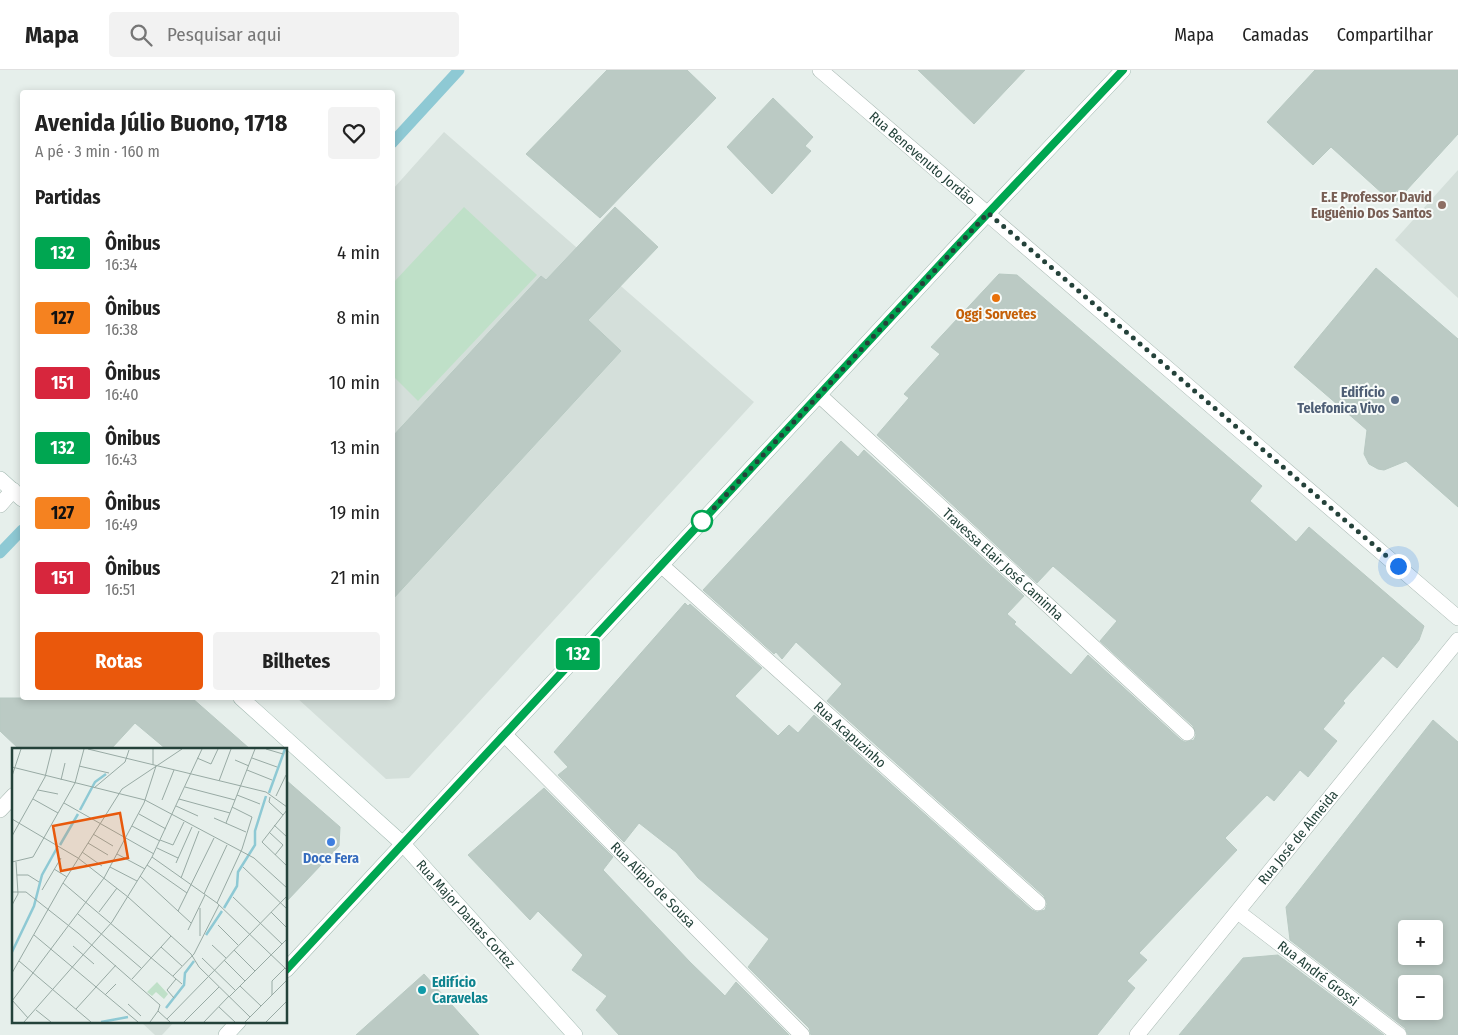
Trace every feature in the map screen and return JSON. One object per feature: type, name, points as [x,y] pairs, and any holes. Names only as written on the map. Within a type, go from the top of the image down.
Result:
[{"type":"street","name":"Rua Benevenuto Jordão","points":[[820,70],[1458,618]]},
{"type":"street","points":[[288,968],[1123,70]]},
{"type":"street","name":"Travessa Elair José Caminha","points":[[819,395],[1187,733]]},
{"type":"street","points":[[0,479],[18,495],[0,506]]},
{"type":"street","name":"Rua Acapuzinho","points":[[661,565],[1038,904]]},
{"type":"street","name":"Rua José de Almeida","points":[[1137,1035],[1458,640]]},
{"type":"street","name":"Rua Major Dantas Cortez","points":[[244,700],[403,844],[575,1035]]},
{"type":"street","name":"Rua Alípio de Sousa","points":[[504,734],[802,1035]]},
{"type":"street","points":[[0,810],[12,797]]},
{"type":"street","name":"Rua André Grossi","points":[[1238,912],[1399,1035]]},
{"type":"street","points":[[226,1035],[238,1022]]},
{"type":"shaded area","points":[[444,132],[754,402],[409,778],[386,779],[299,700],[395,700],[395,187]]},
{"type":"shaded area","name":"E.E Professor David Euguênio Dos Santos","points":[[1458,170],[1458,298],[1395,240]]},
{"type":"shaded area","points":[[141,1022],[174,1022],[162,1035],[155,1035]]},
{"type":"green space","points":[[464,207],[537,275],[418,401],[395,378],[395,281]]},
{"type":"building","points":[[607,70],[687,70],[716,98],[600,218],[526,154]]},
{"type":"building","points":[[918,70],[1025,70],[974,124]]},
{"type":"building","points":[[1315,70],[1458,70],[1458,134],[1394,204],[1331,147],[1313,165],[1267,122]]},
{"type":"building","points":[[773,98],[813,137],[805,146],[811,151],[772,194],[727,147]]},
{"type":"building","points":[[615,207],[658,247],[588,320],[621,351],[395,597],[395,434],[541,276],[546,280]]},
{"type":"building","name":"Edifício Telefonica Vivo","points":[[1376,268],[1458,339],[1458,507],[1406,461],[1384,470],[1369,464],[1364,454],[1367,430],[1294,367]]},
{"type":"building","points":[[999,274],[1017,275],[1262,486],[1250,501],[1296,542],[1309,527],[1424,626],[1419,640],[1397,668],[1383,656],[1343,701],[1345,703],[1323,729],[1337,741],[1308,777],[1300,770],[1274,801],[1267,795],[1225,838],[1237,850],[1139,953],[1147,960],[1127,981],[1135,988],[1097,1035],[811,1035],[809,1028],[748,967],[769,939],[698,878],[676,852],[639,823],[624,842],[558,775],[568,767],[554,752],[685,603],[688,606],[690,604],[762,668],[735,696],[778,736],[789,725],[798,733],[814,715],[1032,910],[1037,912],[1045,910],[1047,904],[1044,896],[827,701],[842,684],[796,642],[782,659],[776,652],[774,654],[703,590],[841,441],[858,457],[864,450],[1024,596],[1007,614],[1016,622],[1014,624],[1071,675],[1088,655],[1181,740],[1185,742],[1194,740],[1196,735],[1193,726],[1100,641],[1117,621],[1053,566],[1037,583],[877,435],[909,398],[904,394],[940,354],[931,347]]},
{"type":"building","points":[[0,698],[20,698],[20,700],[194,700],[249,748],[165,748],[135,723],[112,748],[18,748],[0,731]]},
{"type":"building","points":[[1433,720],[1458,742],[1458,1035],[1408,1035],[1405,1028],[1290,940],[1286,907]]},
{"type":"building","points":[[288,782],[340,827],[339,846],[288,900]]},
{"type":"building","points":[[544,788],[613,857],[603,870],[690,962],[725,996],[736,982],[789,1035],[619,1035],[596,1010],[607,996],[572,970],[583,955],[538,911],[530,920],[468,855]]},
{"type":"building","points":[[1278,955],[1384,1035],[1179,1035],[1243,958]]},
{"type":"building","name":"Edifício Caravelas","points":[[424,974],[479,1035],[356,1035]]},
{"type":"waterway","points":[[395,140],[459,70]]},
{"type":"waterway","points":[[0,553],[20,532]]},
{"type":"bus line","name":"132","points":[[288,968],[1036,161],[1123,70]]},
{"type":"place","name":"E.E Professor David Euguênio Dos Santos","points":[[1442,205]]},
{"type":"place","name":"Oggi Sorvetes","points":[[996,298]]},
{"type":"place","name":"Edifício Telefonica Vivo","points":[[1395,400]]},
{"type":"place","name":"Doce Fera","points":[[331,842]]},
{"type":"place","name":"Edifício Caravelas","points":[[422,990]]},
{"type":"route","points":[[702,521],[988,213],[1398,566]]}]
